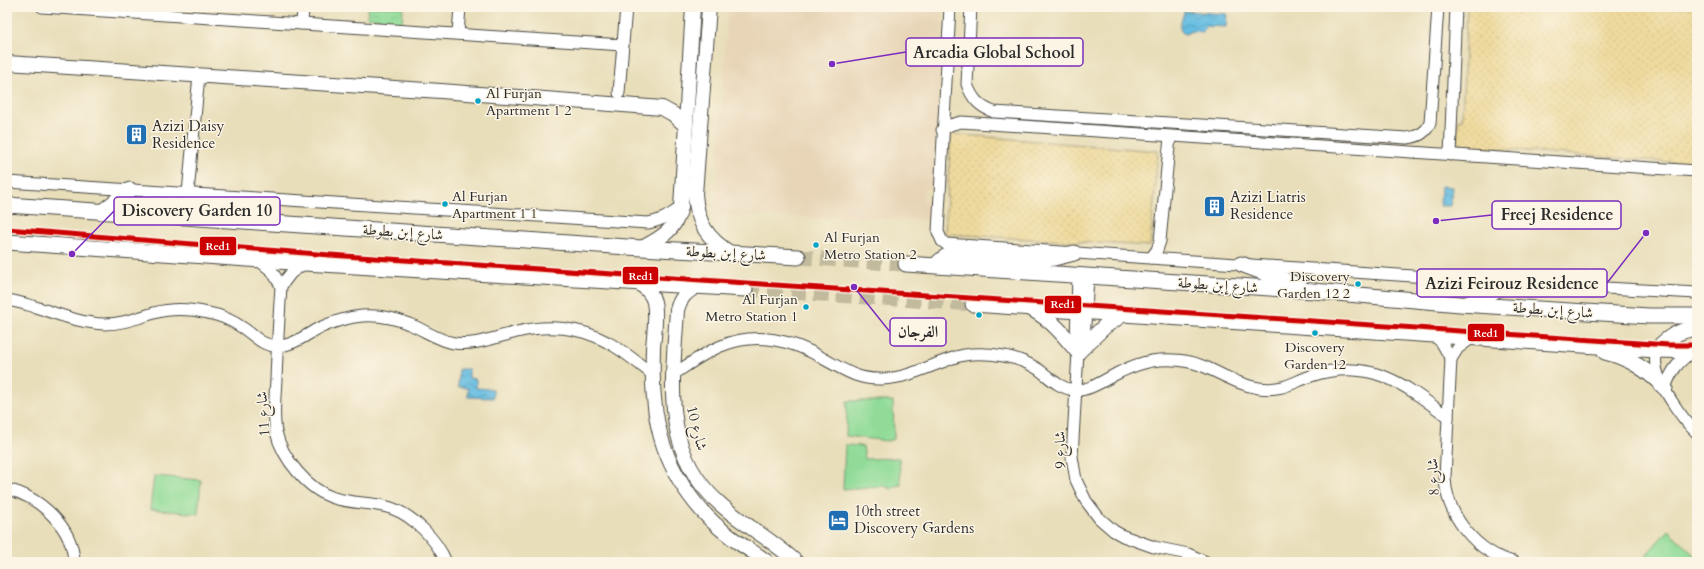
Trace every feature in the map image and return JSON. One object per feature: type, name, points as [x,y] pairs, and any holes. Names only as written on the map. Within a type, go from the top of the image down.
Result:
[{"type":"main road","points":[[102,212],[130,190]]},
{"type":"main road","name":"شارع إبن بطوطة","points":[[7,205],[732,254],[798,257]]},
{"type":"main road","points":[[7,242],[305,263],[745,289]]},
{"type":"main road","points":[[936,265],[950,254],[958,253],[1044,259],[1074,253]]},
{"type":"main road","name":"شارع إبن بطوطة","points":[[906,264],[936,265],[1083,277],[1314,291],[1460,304],[1649,316],[1697,316]]},
{"type":"main road","points":[[1241,264],[1314,291]]},
{"type":"main road","points":[[1460,304],[1478,299],[1498,288],[1515,283]]},
{"type":"main road","points":[[973,304],[1656,350],[1695,351]]},
{"type":"main road","points":[[1032,308],[1055,324],[1078,352],[1105,326],[1123,314]]},
{"type":"main road","points":[[1656,350],[1673,335],[1681,331],[1697,328]]},
{"type":"main road","points":[[1575,344],[1628,359],[1653,376],[1665,388]]},
{"type":"street","points":[[42,7],[194,12],[302,24],[623,45]]},
{"type":"street","points":[[302,24],[303,7]]},
{"type":"street","points":[[458,34],[460,7]]},
{"type":"street","points":[[619,93],[626,7]]},
{"type":"street","points":[[642,248],[668,231],[675,224],[681,207],[693,7]]},
{"type":"street","points":[[709,7],[695,194],[696,206],[699,218],[712,239],[732,254]]},
{"type":"street","points":[[950,7],[942,130],[938,232],[942,241],[951,244],[1074,253],[1515,283],[1697,293]]},
{"type":"street","points":[[971,7],[967,84],[974,99],[986,109],[994,112],[1406,138],[1419,136],[1428,128],[1430,123],[1438,7]]},
{"type":"street","points":[[1446,155],[1449,7]]},
{"type":"street","points":[[1446,155],[1456,7]]},
{"type":"street","points":[[7,63],[662,108],[673,114],[685,125]]},
{"type":"street","points":[[188,193],[199,75]]},
{"type":"street","points":[[944,111],[961,122]]},
{"type":"street","points":[[942,130],[950,125],[961,122],[1208,140],[1697,171]]},
{"type":"street","points":[[1185,138],[1186,124]]},
{"type":"street","points":[[1208,140],[1209,125]]},
{"type":"street","points":[[1151,258],[1157,250],[1160,241],[1170,137]]},
{"type":"street","points":[[7,182],[648,222],[658,222],[681,207]]},
{"type":"street","points":[[1160,241],[1169,259]]},
{"type":"street","points":[[258,260],[272,271],[281,286],[291,273],[305,263]]},
{"type":"street","name":"شارع 9","points":[[1083,277],[1081,311],[1076,340],[1078,352],[1073,444],[1074,469],[1081,492],[1092,510],[1106,524],[1132,540],[1188,554],[1206,562]]},
{"type":"street","points":[[637,282],[648,290],[654,302],[652,374],[654,407],[664,447],[674,469],[700,508],[716,525],[767,562]]},
{"type":"street","name":"شارع 11","points":[[281,286],[275,411],[276,432],[288,459],[296,471],[307,481],[334,498],[392,508],[404,515],[423,529],[434,541],[446,562]]},
{"type":"street","name":"شارع 10","points":[[697,286],[686,293],[678,304],[677,310],[673,401],[676,427],[687,461],[697,478],[710,495],[732,514],[781,548],[796,562]]},
{"type":"street","points":[[7,300],[26,303],[77,320],[94,323],[118,323],[155,313],[173,310],[191,310],[209,313],[227,319],[243,327],[262,343],[277,346],[288,344],[340,320],[363,316],[387,317],[410,324],[441,339],[463,344],[478,343],[528,329],[549,327],[570,329],[590,334],[608,342],[652,374]]},
{"type":"street","points":[[1433,334],[1442,343],[1451,359],[1458,348],[1473,337]]},
{"type":"street","points":[[674,368],[690,364],[711,351],[732,342],[744,339],[767,338],[795,344],[825,359],[839,369],[866,378],[896,378],[918,372],[960,356],[994,354],[1018,359],[1042,372],[1057,384],[1076,391],[1098,383],[1135,366],[1152,361],[1169,360],[1187,362],[1204,367],[1237,382],[1263,388],[1290,386],[1311,376],[1332,371],[1354,370],[1376,373],[1397,381],[1448,417]]},
{"type":"street","points":[[1656,350],[1657,371],[1665,388],[1679,412],[1697,432]]},
{"type":"street","points":[[1665,388],[1674,368],[1680,361],[1695,351]]},
{"type":"street","name":"شارع 8","points":[[1451,359],[1445,477],[1448,498],[1461,523],[1475,540],[1488,551],[1505,560],[1514,562]]},
{"type":"street","points":[[658,425],[667,423],[676,427]]},
{"type":"street","points":[[7,489],[25,496],[37,503],[56,520],[63,529],[74,550],[74,562]]},
{"type":"shaded area","points":[[728,7],[944,7],[933,189],[924,189],[923,201],[932,202],[931,220],[831,216],[830,218],[715,215]]},
{"type":"green space","points":[[368,7],[403,7],[402,23],[367,17]]},
{"type":"green space","points":[[847,401],[893,401],[894,439],[887,441],[846,436]]},
{"type":"green space","points":[[845,445],[863,446],[865,459],[899,458],[901,485],[891,489],[885,486],[843,489]]},
{"type":"green space","points":[[154,476],[201,480],[198,514],[150,509]]},
{"type":"green space","points":[[1668,530],[1697,558],[1697,562],[1652,562],[1645,556]]},
{"type":"sand","points":[[1467,7],[1697,7],[1697,164],[1461,146],[1457,138],[1458,120],[1462,120]]},
{"type":"sand","points":[[951,134],[1158,151],[1150,246],[945,234]]},
{"type":"water","points":[[1184,11],[1227,14],[1226,27],[1205,26],[1203,32],[1192,31],[1185,34],[1180,30],[1180,24]]},
{"type":"water","points":[[1441,186],[1452,187],[1450,206],[1440,206]]},
{"type":"water","points":[[459,369],[469,369],[469,378],[476,379],[476,388],[493,389],[493,398],[468,397],[468,388],[458,387]]},
{"type":"tunnel","points":[[798,257],[906,264]]},
{"type":"tunnel","points":[[745,289],[973,304]]},
{"type":"transit line","name":"Red1","points":[[7,229],[330,255],[1669,345],[1697,345]]},
{"type":"place","name":"Arcadia Global School","points":[[832,64]]},
{"type":"place","name":"Al Furjan Apartment 1 2","points":[[478,101]]},
{"type":"place","name":"Azizi Daisy Residence","points":[[137,135]]},
{"type":"place","name":"Al Furjan Apartment 1 1","points":[[445,204]]},
{"type":"place","name":"Azizi Liatris Residence","points":[[1215,206]]},
{"type":"place","name":"Freej Residence","points":[[1436,221]]},
{"type":"place","name":"Azizi Feirouz Residence","points":[[1646,233]]},
{"type":"place","name":"Al Furjan Metro Station 2","points":[[816,245]]},
{"type":"place","name":"Discovery Garden 10","points":[[72,254]]},
{"type":"place","name":"Discovery Garden 12 2","points":[[1358,284]]},
{"type":"place","name":"الفرجان","points":[[854,287]]},
{"type":"place","name":"Al Furjan Metro Station 1","points":[[806,307]]},
{"type":"place","name":"Discovery Garden 12","points":[[1315,333]]},
{"type":"place","name":"10th street Discovery Gardens","points":[[838,520]]}]
